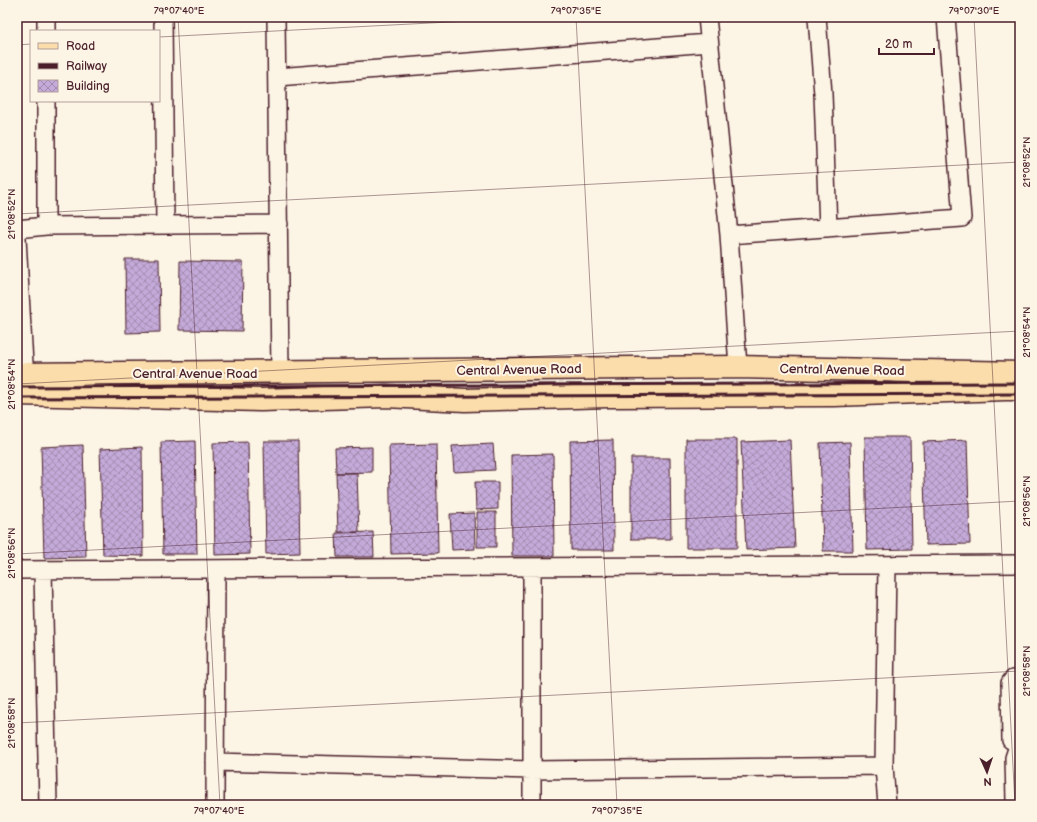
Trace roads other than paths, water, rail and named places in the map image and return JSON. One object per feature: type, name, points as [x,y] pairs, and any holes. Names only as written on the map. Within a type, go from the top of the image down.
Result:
[{"type":"main road","name":"Central Avenue Road","points":[[21,379],[280,372],[738,367],[1020,373]]},
{"type":"main road","points":[[21,379],[260,400],[386,396],[465,400],[608,396],[834,395],[1005,388],[1020,389]]},
{"type":"street","points":[[46,17],[46,30]]},
{"type":"street","points":[[163,17],[165,225]]},
{"type":"street","points":[[276,17],[280,372]]},
{"type":"street","points":[[707,17],[729,234],[738,367]]},
{"type":"street","points":[[817,17],[823,94],[828,228]]},
{"type":"street","points":[[729,234],[962,218],[946,17]]},
{"type":"street","points":[[277,77],[709,43]]},
{"type":"street","points":[[46,102],[46,226]]},
{"type":"street","points":[[19,229],[46,226],[279,224]]},
{"type":"street","points":[[17,299],[21,379]]},
{"type":"street","points":[[17,570],[1020,564]]},
{"type":"street","points":[[887,565],[884,766],[887,805]]},
{"type":"street","points":[[532,567],[532,805]]},
{"type":"street","points":[[215,805],[216,569]]},
{"type":"street","points":[[44,570],[48,805]]},
{"type":"street","points":[[1020,678],[1012,679],[1010,682],[1011,740],[1014,742],[1020,742]]},
{"type":"street","points":[[1019,805],[1016,801],[1014,758],[1016,752],[1020,748]]},
{"type":"street","points":[[215,762],[532,770],[884,766]]},
{"type":"lane","points":[[19,229],[21,379]]},
{"type":"railway","points":[[17,387],[1020,383]]},
{"type":"railway","points":[[17,398],[1020,394]]}]
